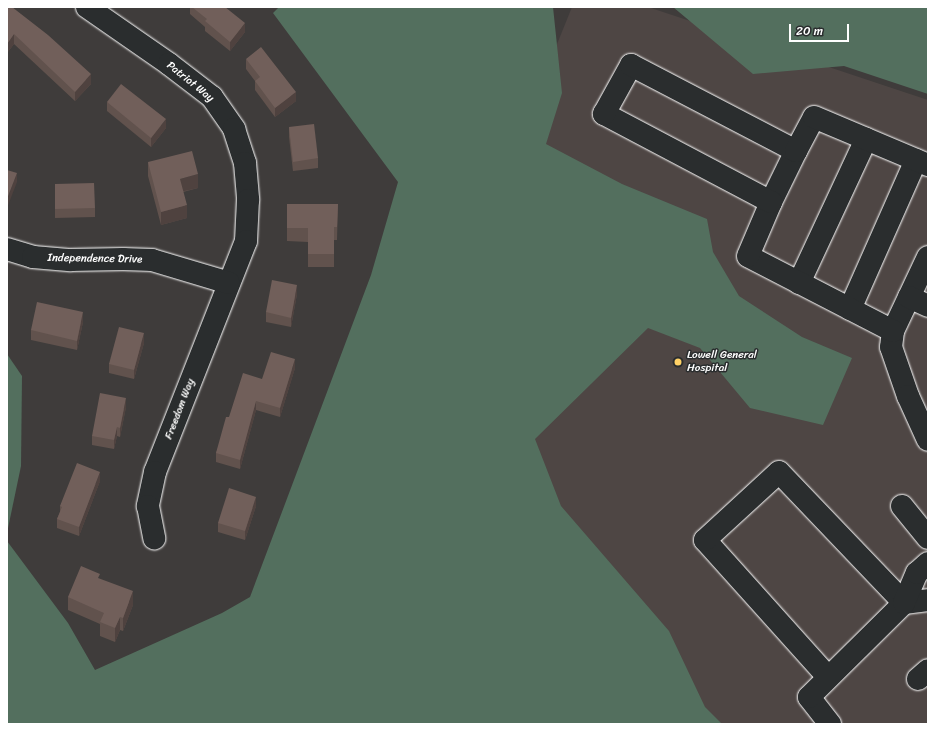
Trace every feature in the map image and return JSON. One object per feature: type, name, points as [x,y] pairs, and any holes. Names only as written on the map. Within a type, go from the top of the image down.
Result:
[{"type":"street","name":"Patriot Way","points":[[87,7],[169,64],[212,97],[234,129],[245,163],[248,200],[246,240],[229,283]]},
{"type":"street","points":[[771,202],[604,114],[630,65],[796,151]]},
{"type":"street","points":[[850,308],[922,163],[814,116],[771,202],[748,256],[893,331]]},
{"type":"street","points":[[799,283],[866,139]]},
{"type":"street","name":"Independence Drive","points":[[7,249],[33,257],[71,260],[152,260],[229,283]]},
{"type":"street","points":[[928,257],[893,331],[891,347],[908,396],[928,440]]},
{"type":"street","name":"Freedom Way","points":[[154,538],[148,506],[155,472],[229,283]]},
{"type":"street","points":[[909,297],[928,306]]},
{"type":"street","points":[[828,677],[705,540],[779,472],[904,604]]},
{"type":"street","points":[[902,506],[928,538]]},
{"type":"street","points":[[830,724],[809,697],[904,604],[917,573],[928,563]]},
{"type":"street","points":[[904,604],[928,600]]},
{"type":"shaded area","name":"Lowell General Hospital","points":[[572,7],[648,7],[928,100],[928,724],[456,724],[323,624]]},
{"type":"green space","points":[[279,7],[553,7],[562,93],[546,144],[622,184],[707,219],[713,252],[739,296],[802,337],[852,358],[823,425],[750,408],[700,348],[648,328],[535,439],[561,506],[669,631],[705,707],[722,724],[7,724],[7,541],[68,623],[95,670],[222,613],[250,597],[371,275],[398,182],[273,13]]},
{"type":"green space","points":[[673,7],[928,7],[928,94],[844,66],[753,74]]},
{"type":"green space","points":[[7,354],[22,376],[21,466],[7,533]]},
{"type":"building","points":[[7,7],[12,7],[48,35],[91,74],[75,92],[14,34],[7,44]]},
{"type":"building","points":[[192,7],[225,7],[245,23],[230,42],[205,21],[207,19]]},
{"type":"building","points":[[261,47],[296,92],[275,108],[255,81],[260,77],[246,59]]},
{"type":"building","points":[[121,84],[166,119],[151,138],[107,102]]},
{"type":"building","points":[[314,124],[318,158],[293,162],[289,127]]},
{"type":"building","points":[[192,151],[198,174],[180,179],[187,205],[161,212],[148,162]]},
{"type":"building","points":[[7,170],[17,173],[7,199]]},
{"type":"building","points":[[94,183],[95,208],[55,209],[55,184]]},
{"type":"building","points":[[287,204],[338,204],[337,227],[334,227],[334,254],[308,254],[308,228],[287,228]]},
{"type":"building","points":[[272,280],[297,285],[291,318],[266,312]]},
{"type":"building","points":[[37,302],[83,312],[77,341],[31,330]]},
{"type":"building","points":[[119,327],[144,333],[134,370],[109,364]]},
{"type":"building","points":[[271,352],[295,359],[280,408],[256,401],[240,460],[216,453],[226,417],[229,417],[243,373],[262,379]]},
{"type":"building","points":[[100,393],[126,398],[120,428],[117,427],[114,440],[92,436]]},
{"type":"building","points":[[77,463],[100,472],[79,527],[57,519],[62,507],[60,506]]},
{"type":"building","points":[[229,488],[256,497],[245,531],[218,523]]},
{"type":"building","points":[[81,566],[100,574],[98,578],[133,591],[123,618],[120,617],[115,628],[100,622],[104,613],[68,597]]},
{"type":"place","name":"Lowell General Hospital","points":[[678,362]]}]
